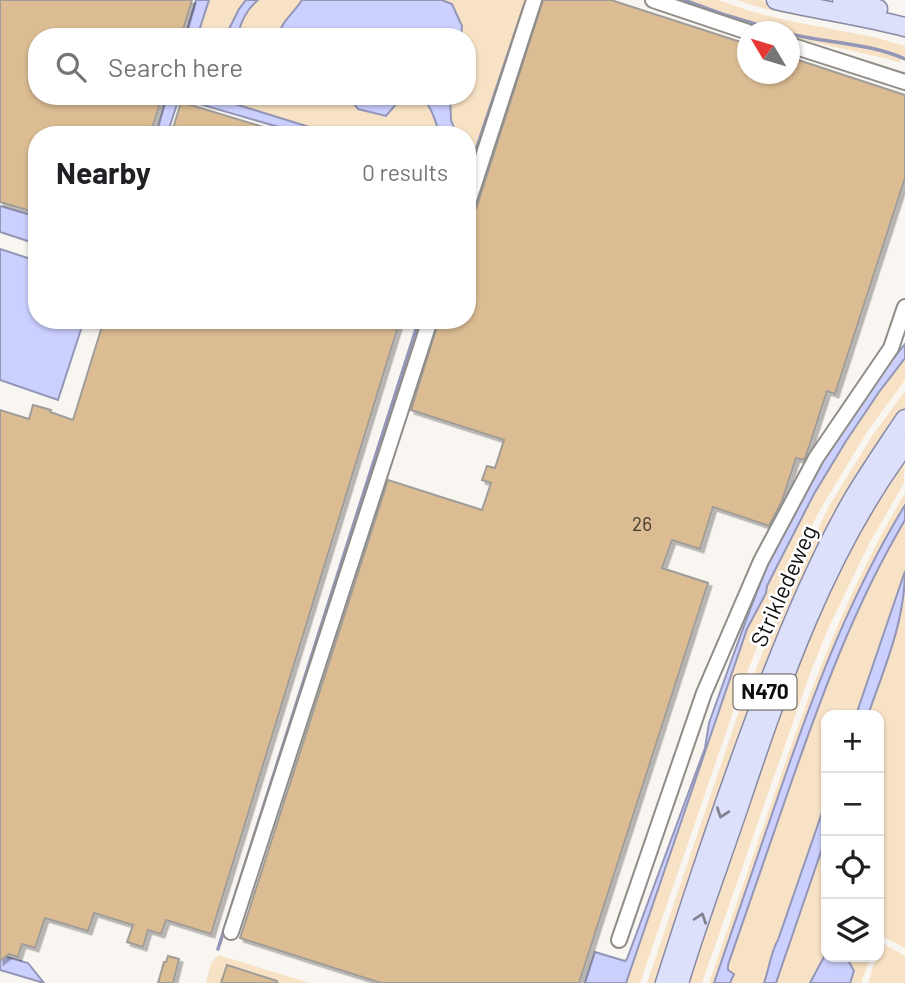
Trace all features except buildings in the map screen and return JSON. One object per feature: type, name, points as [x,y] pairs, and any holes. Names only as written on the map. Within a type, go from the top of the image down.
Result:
[{"type":"main road","points":[[776,0],[905,27]]},
{"type":"main road","points":[[842,0],[905,16]]},
{"type":"main road","name":"Strikledeweg","points":[[665,983],[740,760],[792,622],[853,499],[905,419]]},
{"type":"main road","name":"Strikledeweg","points":[[679,983],[761,741],[803,628],[849,533],[882,476],[905,445]]},
{"type":"lane","points":[[476,178],[534,0]]},
{"type":"lane","points":[[653,0],[737,28]]},
{"type":"lane","points":[[800,49],[905,82]]},
{"type":"lane","points":[[619,940],[704,693],[761,561],[816,458],[891,348],[905,307]]},
{"type":"lane","points":[[231,932],[427,329]]},
{"type":"shaded area","points":[[209,0],[246,0],[230,28],[200,28]]},
{"type":"shaded area","points":[[258,0],[302,0],[281,28],[239,28],[250,8]]},
{"type":"shaded area","points":[[442,0],[529,0],[476,162],[476,126],[454,126],[450,105],[476,105],[476,28],[462,28],[452,4]]},
{"type":"shaded area","points":[[671,0],[718,0],[791,21],[737,22]]},
{"type":"shaded area","points":[[737,0],[760,0],[905,30],[905,38],[778,12]]},
{"type":"shaded area","points":[[800,23],[874,37],[905,46],[905,56],[902,55],[900,63],[800,39]]},
{"type":"shaded area","points":[[238,105],[428,105],[437,126],[306,126]]},
{"type":"shaded area","points":[[905,358],[905,380],[867,432],[824,503],[804,539],[769,616],[743,683],[640,983],[626,983],[747,629],[817,490],[867,410]]},
{"type":"shaded area","points":[[905,391],[905,416],[658,983],[647,983],[737,717],[778,613],[829,506],[872,436]]},
{"type":"shaded area","points":[[905,451],[904,483],[869,544],[828,629],[809,676],[702,983],[683,983],[706,915],[740,834],[745,801],[781,699],[840,559]]},
{"type":"shaded area","points":[[905,493],[905,505],[848,614],[812,698],[714,983],[709,983],[786,761],[830,644],[865,567]]},
{"type":"shaded area","points":[[905,520],[905,571],[858,710],[821,710],[821,816],[778,941],[772,950],[772,960],[764,983],[730,983],[734,975],[728,971],[727,965],[801,754],[855,618]]},
{"type":"shaded area","points":[[905,592],[905,948],[884,937],[884,710],[870,710],[895,637]]},
{"type":"shaded area","points":[[821,852],[821,962],[810,983],[776,983]]},
{"type":"shaded area","points":[[884,944],[905,956],[905,983],[868,983],[874,962],[884,962]]},
{"type":"shaded area","points":[[218,955],[310,983],[206,983],[211,963]]},
{"type":"shaded area","points":[[848,962],[869,962],[861,983],[850,983],[854,971]]},
{"type":"water","points":[[196,0],[209,0],[200,28],[188,28]]},
{"type":"water","points":[[246,0],[258,0],[244,17],[239,28],[230,28]]},
{"type":"water","points":[[302,0],[442,0],[452,4],[462,26],[282,28]]},
{"type":"water","points":[[164,105],[177,105],[170,126],[159,126]]},
{"type":"water","points":[[203,105],[238,105],[306,126],[275,126]]},
{"type":"water","points":[[355,105],[395,105],[386,116],[358,109]]},
{"type":"water","points":[[428,105],[450,105],[453,126],[437,126]]},
{"type":"water","points":[[0,206],[28,214],[28,241],[0,232]]},
{"type":"water","points":[[0,249],[28,258],[28,329],[81,329],[58,400],[0,380]]},
{"type":"water","points":[[905,344],[905,358],[846,441],[814,494],[747,629],[626,983],[585,983],[595,952],[625,961],[627,959],[705,748],[709,723],[731,661],[771,557],[798,501],[830,446]]},
{"type":"water","points":[[905,505],[905,520],[870,585],[814,720],[728,965],[728,970],[734,974],[730,983],[714,983],[822,675],[868,571]]},
{"type":"water","points":[[905,571],[898,626],[887,662],[870,710],[858,710]]},
{"type":"water","points":[[821,815],[821,852],[776,983],[764,983]]},
{"type":"water","points":[[0,955],[28,963],[44,983],[0,970]]},
{"type":"water","points":[[821,962],[849,962],[854,971],[850,983],[810,983]]},
{"type":"waterway","points":[[684,0],[745,21]]},
{"type":"waterway","points":[[476,150],[524,7]]},
{"type":"waterway","points":[[800,36],[863,46],[905,59]]},
{"type":"waterway","points":[[218,949],[416,329]]}]
